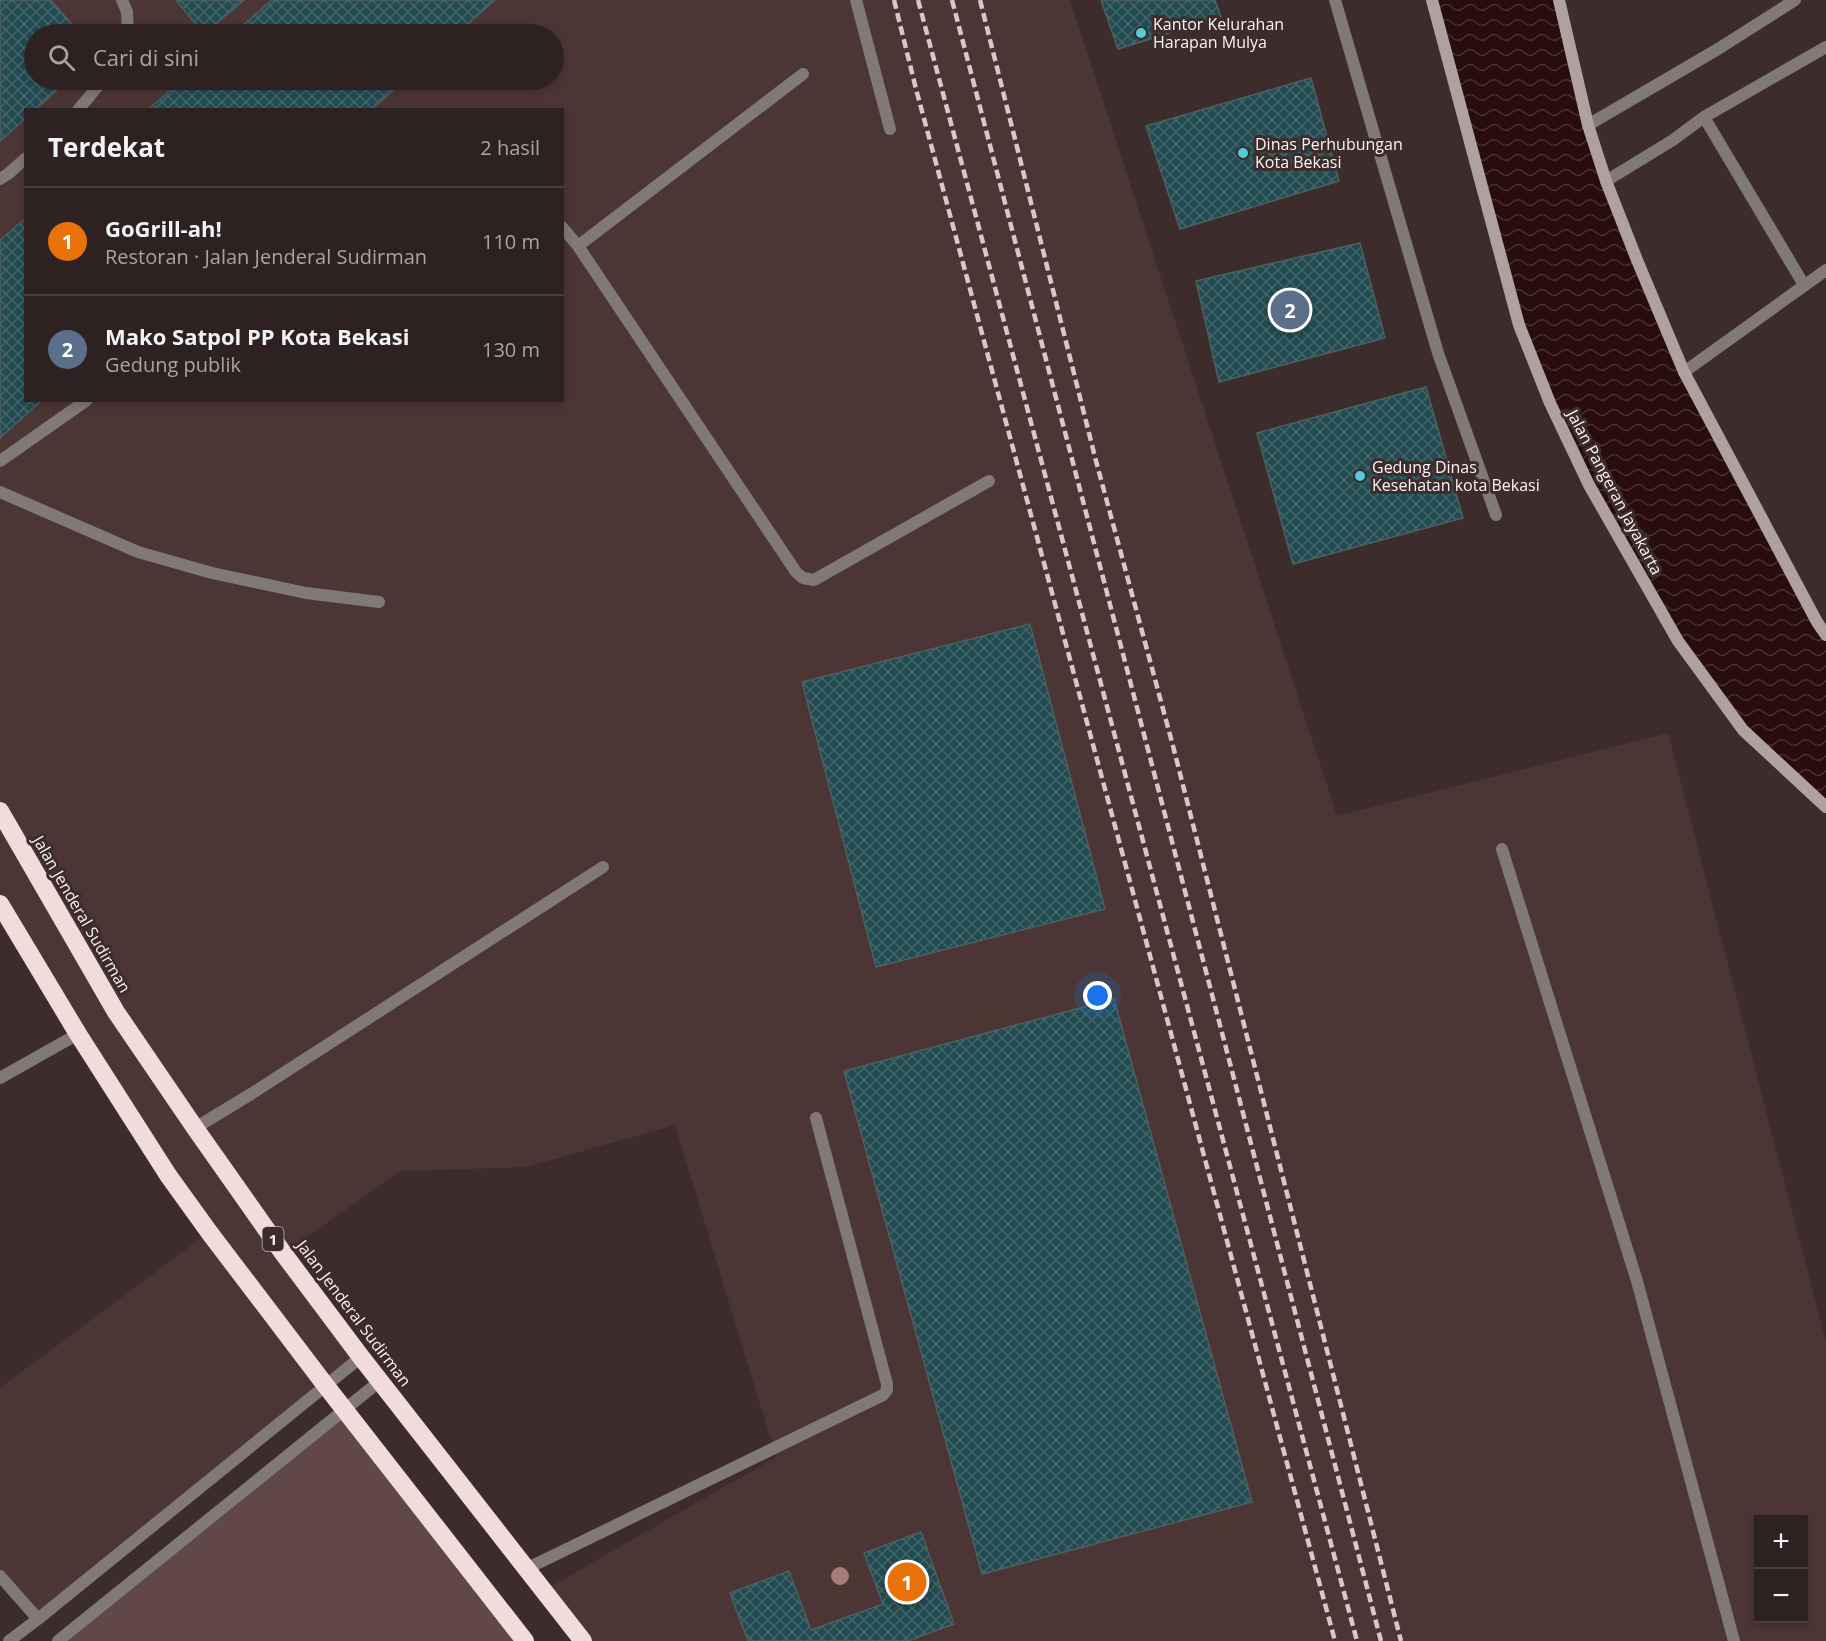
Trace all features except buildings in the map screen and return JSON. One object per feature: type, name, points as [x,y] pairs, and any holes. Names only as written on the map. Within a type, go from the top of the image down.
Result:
[{"type":"highway","name":"Jalan Jenderal Sudirman","points":[[0,811],[116,1012],[195,1128],[283,1253],[361,1357],[583,1641]]},
{"type":"highway","points":[[0,904],[78,1034],[168,1175],[326,1386],[525,1641]]},
{"type":"street","points":[[122,0],[127,12],[128,24]]},
{"type":"street","points":[[856,0],[890,129]]},
{"type":"street","points":[[1335,0],[1438,353],[1496,515]]},
{"type":"street","name":"Jalan Pangeran Jayakarta","points":[[1432,0],[1519,325],[1550,403],[1589,486],[1678,641],[1736,721],[1826,807]]},
{"type":"street","points":[[1559,0],[1588,125],[1606,181],[1684,372],[1826,635]]},
{"type":"street","points":[[1588,125],[1718,49],[1795,0]]},
{"type":"street","points":[[1606,181],[1673,140],[1704,117],[1826,47]]},
{"type":"street","points":[[578,246],[803,74]]},
{"type":"street","points":[[80,108],[95,90]]},
{"type":"street","points":[[1704,117],[1804,285]]},
{"type":"street","points":[[0,179],[24,160]]},
{"type":"street","points":[[564,229],[578,246],[796,572],[803,578],[814,580],[989,481]]},
{"type":"street","points":[[1684,372],[1826,270]]},
{"type":"street","points":[[0,461],[84,402]]},
{"type":"street","points":[[0,492],[148,555],[212,573],[294,590],[379,602]]},
{"type":"street","points":[[1502,849],[1637,1281],[1734,1641]]},
{"type":"street","points":[[195,1128],[252,1094],[603,867]]},
{"type":"street","points":[[0,1078],[78,1034]]},
{"type":"street","points":[[526,1569],[884,1395],[887,1384],[816,1118]]},
{"type":"street","points":[[9,1641],[361,1357]]},
{"type":"street","points":[[58,1641],[381,1381]]},
{"type":"street","points":[[0,1576],[38,1619]]},
{"type":"shaded area","points":[[0,0],[1070,0],[1337,816],[1668,733],[1826,1342],[1826,1641],[583,1641],[543,1591],[776,1457],[675,1125],[526,1167],[400,1171],[284,1253],[361,1357],[38,1619],[0,1575],[0,1388],[209,1232],[0,899]]},
{"type":"shaded area","points":[[348,1413],[525,1641],[65,1641],[220,1518]]},
{"type":"water","points":[[1429,0],[1559,0],[1588,125],[1684,372],[1826,635],[1826,807],[1743,730],[1629,557],[1519,325]]},
{"type":"railway","points":[[894,0],[916,89],[1335,1641]]},
{"type":"railway","points":[[918,0],[1357,1641]]},
{"type":"railway","points":[[952,0],[1381,1641]]},
{"type":"railway","points":[[980,0],[1096,461],[1173,746],[1401,1641]]},
{"type":"place","name":"Kantor Kelurahan Harapan Mulya","points":[[1141,33]]},
{"type":"place","name":"Dinas Perhubungan Kota Bekasi","points":[[1243,153]]},
{"type":"place","name":"Mako Satpol PP Kota Bekasi","points":[[1290,310]]},
{"type":"place","name":"Gedung Dinas Kesehatan kota Bekasi","points":[[1360,476]]},
{"type":"place","name":"GoGrill-ah!","points":[[907,1582]]}]
